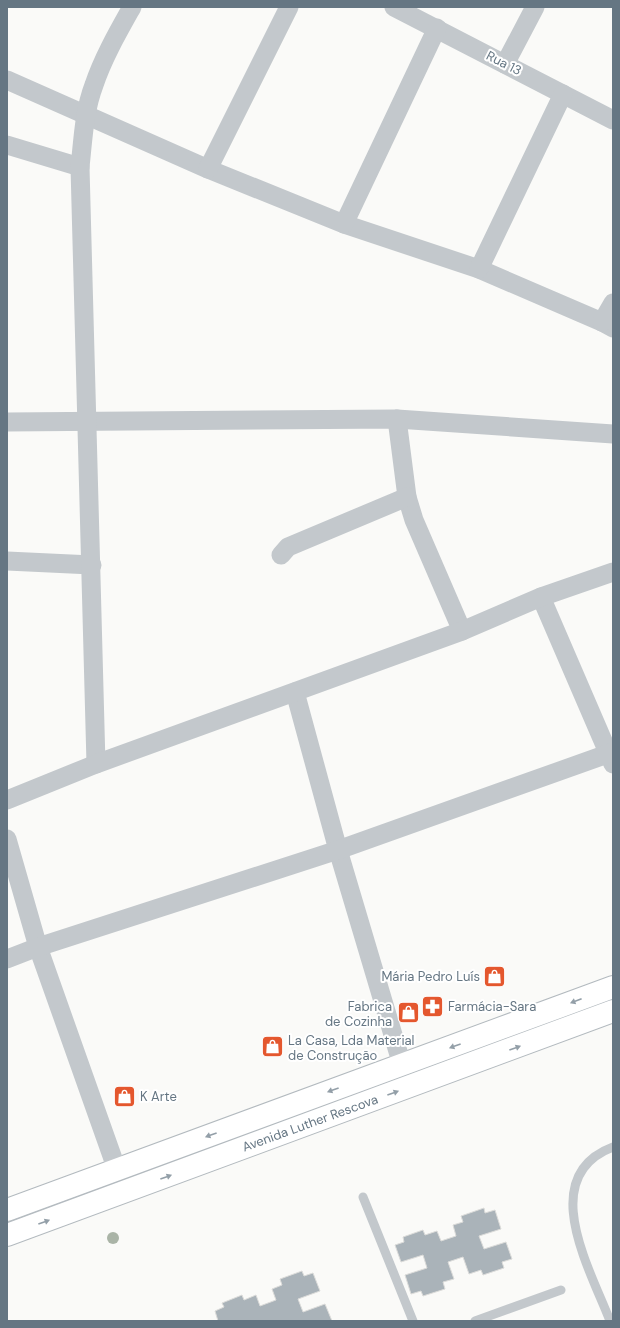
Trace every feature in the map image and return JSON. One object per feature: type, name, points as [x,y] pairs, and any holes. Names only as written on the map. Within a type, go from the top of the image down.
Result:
[{"type":"main road","name":"Avenida Luther Rescova","points":[[7,1210],[613,987]]},
{"type":"main road","name":"Avenida Luther Rescova","points":[[7,1235],[613,1011]]},
{"type":"street","points":[[96,764],[92,565],[80,167],[86,116],[94,85],[108,53],[132,7]]},
{"type":"street","points":[[208,169],[289,7]]},
{"type":"street","name":"Rua 13","points":[[394,7],[613,120]]},
{"type":"street","points":[[505,64],[535,7]]},
{"type":"street","points":[[344,224],[437,28]]},
{"type":"street","points":[[7,80],[208,169],[344,224],[480,269],[608,325],[613,303]]},
{"type":"street","points":[[480,269],[563,94]]},
{"type":"street","points":[[7,146],[80,167]]},
{"type":"street","points":[[397,419],[407,497],[414,520],[462,631]]},
{"type":"street","points":[[7,422],[397,419],[613,434]]},
{"type":"street","points":[[281,555],[288,547],[407,497]]},
{"type":"street","points":[[7,561],[92,565]]},
{"type":"street","points":[[7,800],[96,764],[462,631],[541,598],[613,572]]},
{"type":"street","points":[[7,959],[38,947],[338,850],[611,757],[541,598]]},
{"type":"street","points":[[295,692],[338,850],[402,1065]]},
{"type":"street","points":[[7,839],[38,947],[117,1170]]},
{"type":"lane","points":[[610,1321],[578,1238],[572,1215],[573,1191],[583,1169],[597,1153],[613,1146]]},
{"type":"lane","points":[[363,1197],[413,1321]]},
{"type":"lane","points":[[475,1321],[561,1290]]},
{"type":"building","points":[[484,1208],[485,1213],[495,1210],[501,1229],[479,1236],[484,1249],[506,1242],[512,1259],[502,1262],[504,1268],[483,1275],[481,1270],[469,1274],[463,1257],[448,1262],[454,1279],[443,1282],[445,1289],[423,1296],[421,1291],[411,1294],[405,1275],[427,1268],[423,1255],[401,1262],[395,1245],[404,1242],[403,1237],[423,1230],[425,1235],[437,1231],[441,1241],[456,1236],[453,1225],[463,1222],[461,1216]]},
{"type":"building","points":[[302,1271],[304,1276],[313,1273],[320,1291],[298,1299],[303,1312],[325,1304],[332,1321],[218,1321],[215,1311],[224,1307],[222,1303],[242,1295],[244,1300],[256,1295],[260,1306],[276,1300],[272,1289],[282,1285],[280,1279]]},
{"type":"place","name":"Mária Pedro Luís","points":[[495,976]]},
{"type":"place","name":"Farmácia-Sara","points":[[432,1006]]},
{"type":"place","name":"Fabrica de Cozinha","points":[[408,1013]]},
{"type":"place","name":"La Casa, Lda Material de Construção","points":[[273,1047]]},
{"type":"place","name":"K Arte","points":[[125,1096]]}]
